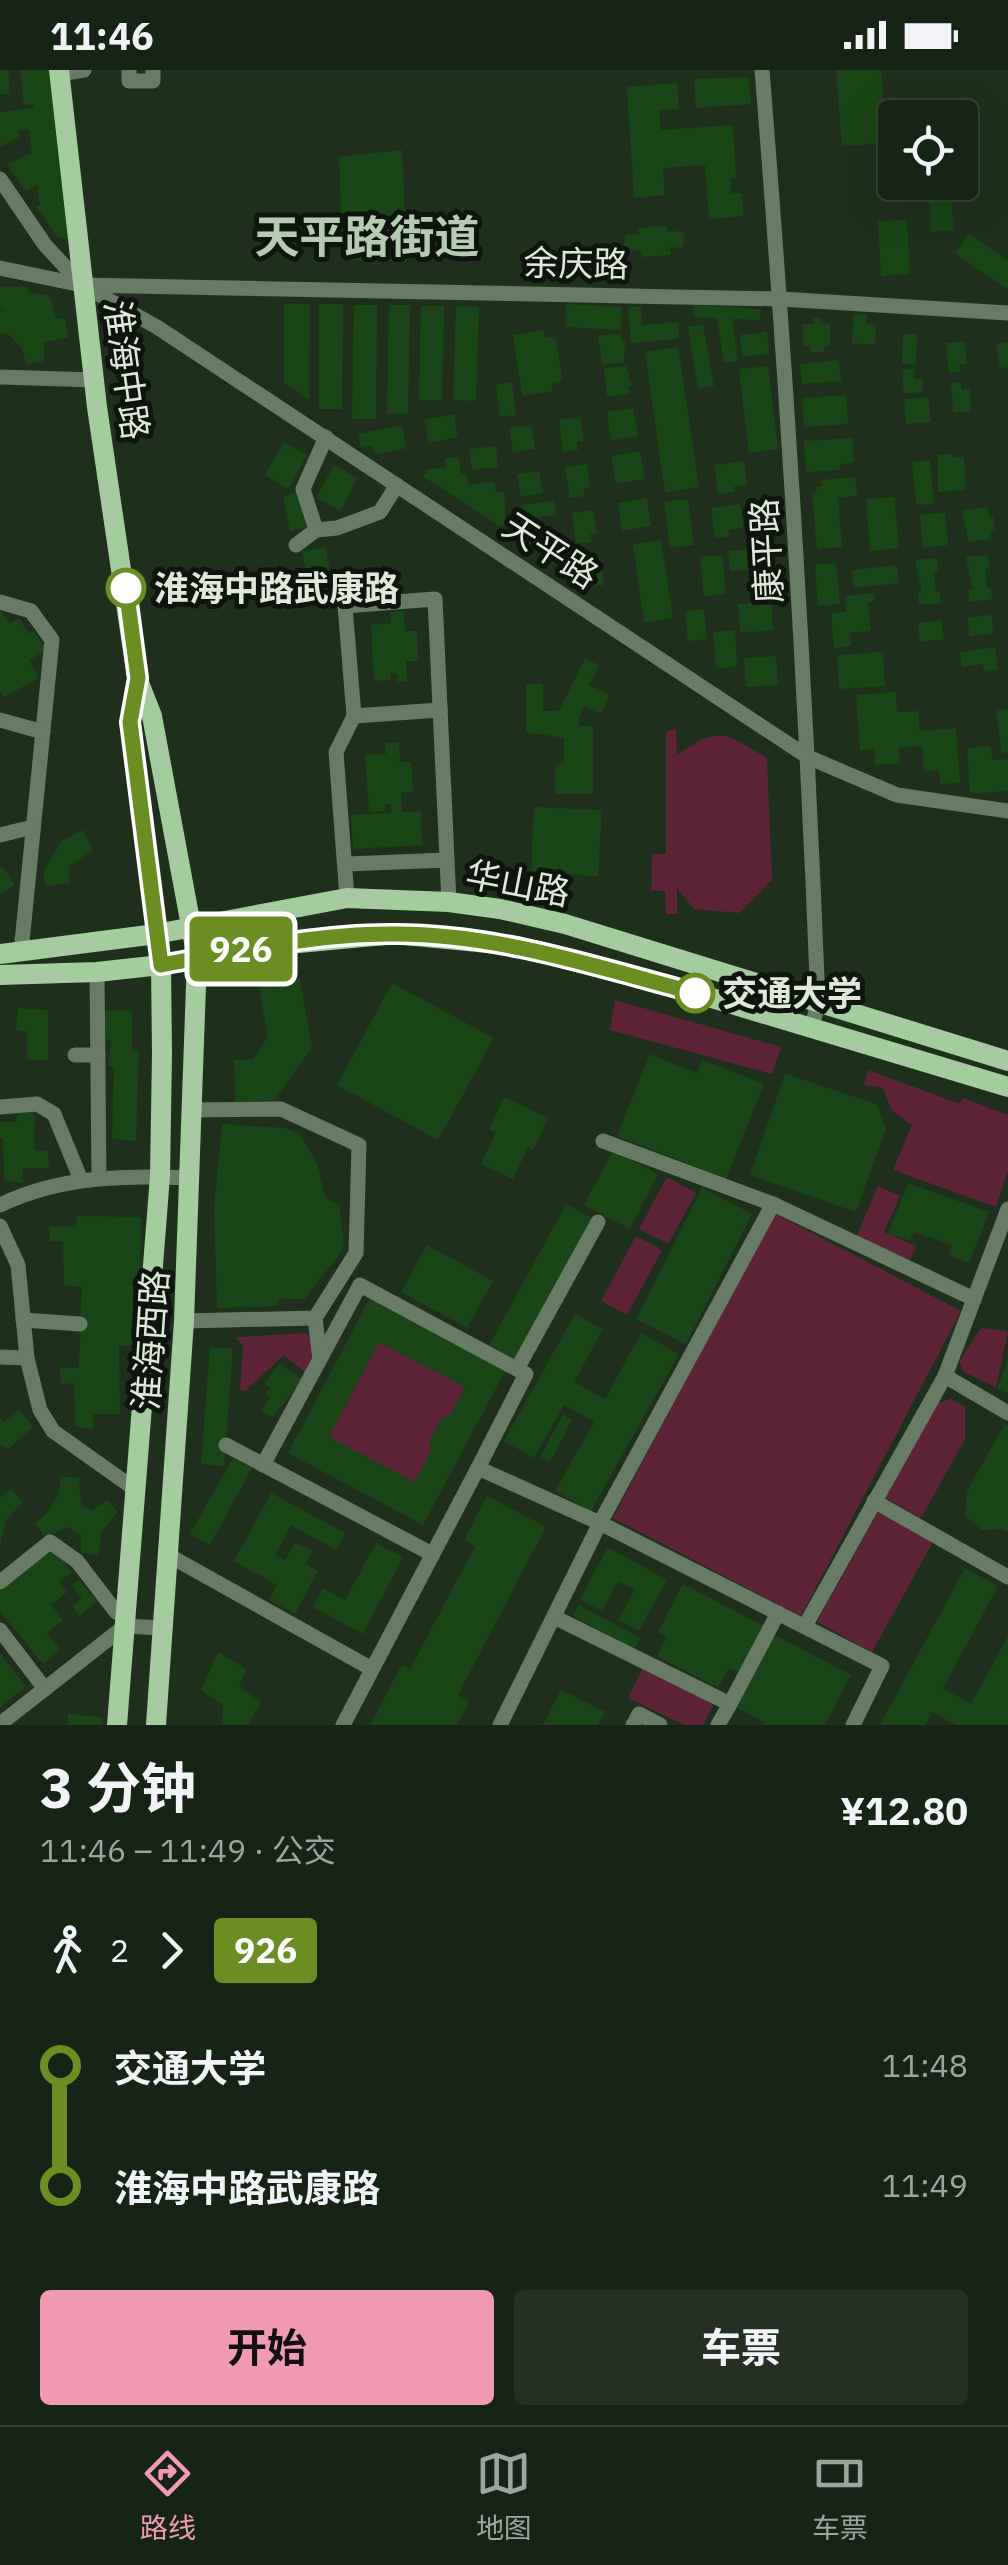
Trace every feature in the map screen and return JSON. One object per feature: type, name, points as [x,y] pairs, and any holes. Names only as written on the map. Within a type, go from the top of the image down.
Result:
[{"type":"main road","name":"淮海中路","points":[[59,72],[94,380],[138,678],[152,716],[197,958]]},
{"type":"main road","name":"淮海中路","points":[[138,678],[130,722],[161,965]]},
{"type":"main road","name":"华山路","points":[[10,953],[156,934],[347,898],[448,902],[564,924],[1008,1061]]},
{"type":"main road","name":"华山路","points":[[0,975],[97,972],[161,965],[245,948],[396,934],[517,946],[812,1027],[1008,1088]]},
{"type":"main road","name":"淮海西路","points":[[156,1725],[192,1178],[197,958]]},
{"type":"main road","name":"淮海西路","points":[[117,1725],[160,1176],[161,965]]},
{"type":"street","points":[[59,72],[84,70]]},
{"type":"street","points":[[129,70],[128,80],[153,80],[153,70]]},
{"type":"street","name":"康平路","points":[[762,70],[781,298],[808,757],[818,1003],[812,1027]]},
{"type":"street","points":[[0,180],[45,246],[82,285]]},
{"type":"street","points":[[0,268],[82,285]]},
{"type":"street","name":"余庆路","points":[[82,285],[781,298],[1008,313]]},
{"type":"street","name":"天平路","points":[[82,285],[157,327],[808,757],[897,795],[1008,810]]},
{"type":"street","points":[[0,377],[94,380]]},
{"type":"street","points":[[316,530],[304,489],[326,437]]},
{"type":"street","points":[[296,546],[316,530],[337,528],[380,512],[397,486]]},
{"type":"street","points":[[347,898],[336,752],[354,716],[345,606],[436,599],[448,902]]},
{"type":"street","points":[[0,602],[31,611],[52,640],[34,827],[10,953]]},
{"type":"street","points":[[354,716],[440,710]]},
{"type":"street","points":[[0,720],[43,732]]},
{"type":"street","points":[[0,835],[34,827]]},
{"type":"street","points":[[347,864],[447,860]]},
{"type":"street","points":[[97,972],[99,1178]]},
{"type":"street","points":[[75,1055],[98,1054]]},
{"type":"street","points":[[0,1107],[37,1104],[54,1114],[81,1180]]},
{"type":"street","points":[[192,1110],[281,1109],[359,1145],[356,1253],[314,1318],[320,1359]]},
{"type":"street","points":[[602,1142],[773,1204],[974,1299]]},
{"type":"street","points":[[0,1205],[20,1195],[81,1180],[192,1178]]},
{"type":"street","points":[[500,1725],[600,1523],[773,1204]]},
{"type":"street","points":[[805,1626],[945,1376],[1008,1209]]},
{"type":"street","points":[[518,1369],[598,1222]]},
{"type":"street","points":[[0,1226],[24,1320],[27,1358],[40,1410],[53,1432],[136,1490]]},
{"type":"street","points":[[263,1465],[360,1284],[526,1374],[343,1725]]},
{"type":"street","points":[[184,1321],[314,1318]]},
{"type":"street","points":[[24,1320],[80,1324]]},
{"type":"street","points":[[0,1357],[27,1358]]},
{"type":"street","points":[[945,1376],[1008,1413]]},
{"type":"street","points":[[226,1446],[432,1554]]},
{"type":"street","points":[[478,1468],[600,1523],[882,1666],[853,1725]]},
{"type":"street","points":[[874,1501],[1008,1577]]},
{"type":"street","points":[[0,1582],[50,1542],[78,1562],[126,1622],[162,1628]]},
{"type":"street","points":[[168,1555],[372,1669]]},
{"type":"street","points":[[718,1725],[778,1613]]},
{"type":"street","points":[[554,1617],[730,1704]]},
{"type":"street","points":[[0,1724],[126,1622]]},
{"type":"street","points":[[0,1630],[45,1689]]},
{"type":"street","points":[[633,1725],[639,1714],[660,1725]]},
{"type":"shaded area","points":[[676,729],[677,756],[702,739],[722,736],[767,758],[772,880],[739,913],[694,909],[677,888],[677,914],[666,914],[665,891],[651,891],[652,854],[666,854],[666,731]]},
{"type":"shaded area","points":[[615,1000],[781,1047],[772,1074],[610,1030]]},
{"type":"shaded area","points":[[868,1070],[960,1104],[963,1098],[1008,1115],[1008,1170],[996,1207],[893,1170],[912,1125],[892,1111],[883,1088],[864,1085]]},
{"type":"shaded area","points":[[667,1177],[696,1193],[668,1244],[639,1229]]},
{"type":"shaded area","points":[[878,1186],[900,1196],[884,1232],[916,1246],[910,1260],[856,1237]]},
{"type":"shaded area","points":[[774,1213],[961,1311],[801,1616],[613,1518]]},
{"type":"shaded area","points":[[636,1236],[662,1250],[627,1315],[601,1301]]},
{"type":"shaded area","points":[[981,1328],[1008,1331],[996,1387],[964,1372],[959,1362]]},
{"type":"shaded area","points":[[308,1333],[315,1358],[306,1373],[284,1355],[245,1391],[240,1390],[243,1346],[236,1337]]},
{"type":"shaded area","points":[[379,1342],[465,1387],[450,1415],[441,1419],[415,1482],[329,1437]]},
{"type":"shaded area","points":[[951,1399],[965,1407],[965,1439],[921,1518],[884,1497],[938,1403]]},
{"type":"shaded area","points":[[878,1512],[933,1542],[872,1652],[817,1622]]},
{"type":"shaded area","points":[[644,1666],[715,1701],[703,1725],[684,1725],[628,1698]]},
{"type":"building","points":[[0,70],[8,70],[10,94],[0,94]]},
{"type":"building","points":[[20,70],[50,70],[68,238],[57,237],[36,206],[40,206],[37,185],[26,191],[7,164],[32,153],[29,129],[17,131],[19,137],[0,147],[0,112],[34,108],[33,104],[24,105]]},
{"type":"building","points":[[836,70],[881,70],[883,100],[878,100],[878,144],[842,146]]},
{"type":"building","points":[[749,77],[751,104],[696,108],[694,79]]},
{"type":"building","points":[[677,83],[679,109],[659,110],[661,130],[733,125],[736,178],[730,178],[731,193],[742,193],[743,216],[709,219],[705,165],[663,168],[665,195],[634,198],[627,87]]},
{"type":"building","points":[[402,150],[407,262],[343,260],[339,157]]},
{"type":"building","points":[[930,200],[952,200],[953,230],[931,232]]},
{"type":"building","points":[[907,220],[910,274],[881,276],[878,221]]},
{"type":"building","points":[[667,226],[668,232],[685,234],[683,247],[670,248],[671,255],[642,257],[641,250],[627,251],[623,247],[626,235],[639,234],[638,228]]},
{"type":"building","points":[[969,234],[1008,261],[1008,290],[955,253]]},
{"type":"building","points":[[26,286],[29,293],[51,299],[56,318],[65,319],[68,338],[44,342],[44,361],[26,364],[22,348],[7,333],[0,333],[0,311],[7,311],[0,309],[0,287]]},
{"type":"building","points":[[284,304],[310,304],[309,400],[284,382]]},
{"type":"building","points":[[319,304],[343,304],[342,409],[319,409]]},
{"type":"building","points":[[566,304],[622,307],[621,330],[565,327]]},
{"type":"building","points":[[354,305],[377,305],[376,419],[352,419]]},
{"type":"building","points":[[389,305],[410,305],[408,414],[387,413]]},
{"type":"building","points":[[694,305],[761,309],[760,320],[732,319],[738,361],[724,363],[717,318],[694,317]]},
{"type":"building","points":[[421,306],[444,306],[442,400],[419,400]]},
{"type":"building","points":[[456,306],[479,307],[476,401],[453,400]]},
{"type":"building","points":[[628,307],[641,307],[642,325],[678,322],[679,339],[631,343]]},
{"type":"building","points":[[854,314],[867,315],[866,324],[876,325],[875,345],[852,343]]},
{"type":"building","points":[[820,317],[821,324],[830,323],[830,346],[824,346],[824,352],[810,352],[810,346],[803,346],[803,324],[813,324],[813,318]]},
{"type":"building","points":[[703,324],[714,386],[698,389],[688,327]]},
{"type":"building","points":[[544,330],[545,337],[556,339],[562,377],[559,383],[552,384],[553,391],[522,396],[513,335]]},
{"type":"building","points":[[767,332],[769,354],[742,357],[740,335]]},
{"type":"building","points":[[621,333],[625,341],[624,362],[602,365],[598,336]]},
{"type":"building","points":[[903,334],[917,334],[916,364],[902,364]]},
{"type":"building","points":[[965,341],[967,364],[959,365],[960,372],[949,373],[946,343]]},
{"type":"building","points":[[1008,342],[1008,367],[1000,368],[996,344]]},
{"type":"building","points":[[678,347],[699,487],[665,493],[645,352]]},
{"type":"building","points":[[839,360],[841,381],[802,384],[800,364]]},
{"type":"building","points":[[626,366],[632,386],[628,386],[630,394],[607,397],[604,368]]},
{"type":"building","points":[[768,366],[778,449],[749,453],[739,369]]},
{"type":"building","points":[[914,369],[915,379],[922,378],[923,392],[904,394],[902,370]]},
{"type":"building","points":[[512,382],[516,415],[500,417],[496,384]]},
{"type":"building","points":[[961,382],[961,390],[970,389],[971,411],[953,413],[951,383]]},
{"type":"building","points":[[846,395],[848,424],[804,427],[802,398]]},
{"type":"building","points":[[928,397],[931,422],[906,424],[904,399]]},
{"type":"building","points":[[633,408],[638,436],[611,441],[607,412]]},
{"type":"building","points":[[454,414],[458,437],[429,443],[424,420]]},
{"type":"building","points":[[580,417],[584,441],[577,441],[578,450],[563,452],[559,420]]},
{"type":"building","points":[[402,425],[407,448],[376,454],[371,446],[361,448],[358,434]]},
{"type":"building","points":[[532,425],[535,449],[513,452],[509,428]]},
{"type":"building","points":[[853,438],[854,463],[840,464],[841,470],[806,472],[804,441]]},
{"type":"building","points":[[284,442],[307,455],[288,489],[265,475]]},
{"type":"building","points":[[496,446],[498,467],[472,470],[469,449]]},
{"type":"building","points":[[640,451],[645,479],[616,484],[611,456]]},
{"type":"building","points":[[953,454],[953,458],[964,457],[966,490],[938,492],[938,455]]},
{"type":"building","points":[[459,457],[461,474],[467,473],[468,485],[494,482],[496,493],[504,492],[506,525],[500,526],[424,477],[426,470],[446,467],[445,458]]},
{"type":"building","points":[[930,460],[934,504],[916,505],[912,462]]},
{"type":"building","points":[[744,461],[747,485],[718,494],[714,465]]},
{"type":"building","points":[[587,464],[590,487],[583,488],[585,496],[570,498],[565,467]]},
{"type":"building","points":[[334,465],[358,478],[340,511],[316,498]]},
{"type":"building","points":[[539,471],[543,493],[521,497],[517,474]]},
{"type":"building","points":[[855,477],[857,496],[838,498],[842,547],[817,549],[812,493],[822,486],[821,480]]},
{"type":"building","points":[[299,492],[306,528],[290,531],[283,496]]},
{"type":"building","points":[[894,497],[899,548],[870,551],[866,499]]},
{"type":"building","points":[[647,498],[651,526],[622,531],[618,503]]},
{"type":"building","points":[[688,499],[694,545],[670,548],[664,502]]},
{"type":"building","points":[[554,501],[556,515],[522,519],[520,505]]},
{"type":"building","points":[[740,504],[743,528],[729,530],[730,536],[715,538],[711,508]]},
{"type":"building","points":[[988,507],[995,530],[990,531],[991,539],[969,542],[962,510]]},
{"type":"building","points":[[593,510],[597,533],[590,534],[591,542],[576,544],[572,513]]},
{"type":"building","points":[[945,512],[948,545],[923,548],[920,515]]},
{"type":"building","points":[[546,524],[550,549],[538,551],[526,544],[524,527]]},
{"type":"building","points":[[661,540],[673,618],[644,622],[633,544]]},
{"type":"building","points":[[325,547],[332,580],[344,578],[347,594],[312,601],[302,551]]},
{"type":"building","points":[[753,549],[754,569],[730,571],[728,551]]},
{"type":"building","points":[[722,555],[726,594],[704,596],[700,557]]},
{"type":"building","points":[[988,555],[989,569],[985,569],[992,599],[970,602],[968,589],[973,589],[966,557]]},
{"type":"building","points":[[600,557],[604,585],[594,586],[576,574],[575,560]]},
{"type":"building","points":[[937,558],[938,572],[934,573],[941,603],[919,605],[918,593],[922,592],[915,560]]},
{"type":"building","points":[[836,563],[840,604],[818,606],[815,565]]},
{"type":"building","points":[[897,565],[899,583],[854,588],[852,570]]},
{"type":"building","points":[[874,593],[875,601],[868,602],[871,631],[850,633],[851,646],[834,648],[831,613],[846,612],[845,596]]},
{"type":"building","points":[[771,601],[773,630],[740,633],[738,604]]},
{"type":"building","points":[[704,609],[707,639],[688,641],[685,612]]},
{"type":"building","points":[[0,610],[10,624],[19,618],[29,634],[34,631],[46,650],[29,660],[39,678],[4,697],[0,691]]},
{"type":"building","points":[[404,611],[405,631],[417,631],[418,661],[406,661],[407,681],[397,682],[397,673],[390,673],[391,680],[374,681],[371,625],[391,623],[390,612]]},
{"type":"building","points":[[992,615],[993,634],[969,636],[968,617]]},
{"type":"building","points":[[941,620],[944,639],[920,642],[918,623]]},
{"type":"building","points":[[735,630],[737,667],[716,668],[713,632]]},
{"type":"building","points":[[995,647],[998,670],[984,672],[983,664],[962,667],[960,652]]},
{"type":"building","points":[[883,652],[885,686],[839,689],[837,655]]},
{"type":"building","points":[[776,656],[778,685],[746,687],[744,658]]},
{"type":"building","points":[[585,659],[599,665],[589,685],[610,695],[601,714],[584,706],[579,717],[579,726],[593,726],[593,794],[555,794],[555,767],[564,760],[564,738],[526,732],[526,684],[543,684],[543,711],[559,711]]},
{"type":"building","points":[[896,692],[897,712],[918,711],[920,731],[956,728],[960,783],[940,784],[939,770],[924,772],[922,746],[899,748],[900,763],[875,765],[874,749],[860,750],[856,695]]},
{"type":"building","points":[[1008,709],[1008,752],[1002,753],[996,711]]},
{"type":"building","points":[[399,742],[400,762],[411,762],[413,792],[401,792],[402,812],[421,811],[422,845],[353,849],[351,815],[392,813],[391,804],[385,804],[385,811],[369,812],[365,755],[386,754],[385,743]]},
{"type":"building","points":[[991,746],[992,760],[1008,759],[1008,791],[970,794],[967,748]]},
{"type":"building","points":[[534,807],[602,810],[598,876],[531,873]]},
{"type":"building","points":[[83,830],[93,850],[69,866],[70,883],[45,886],[43,872],[61,841]]},
{"type":"building","points":[[0,868],[15,885],[0,894]]},
{"type":"building","points":[[300,979],[312,1048],[274,1100],[235,1102],[234,1060],[253,1059],[268,1037],[259,987]]},
{"type":"building","points":[[392,983],[494,1038],[438,1140],[337,1085]]},
{"type":"building","points":[[18,1008],[48,1010],[48,1061],[27,1059],[27,1032],[16,1030]]},
{"type":"building","points":[[103,1010],[132,1011],[132,1049],[139,1050],[136,1141],[112,1139],[114,1067],[108,1066],[111,1040],[101,1040]]},
{"type":"building","points":[[650,1054],[697,1073],[702,1060],[764,1084],[726,1179],[617,1136]]},
{"type":"building","points":[[785,1074],[877,1104],[886,1129],[856,1212],[750,1175]]},
{"type":"building","points":[[504,1097],[548,1118],[513,1179],[481,1164],[496,1133],[489,1129]]},
{"type":"building","points":[[18,1112],[35,1112],[34,1150],[48,1151],[49,1168],[23,1168],[22,1183],[4,1180],[0,1138],[0,1122],[16,1122]]},
{"type":"building","points":[[222,1124],[285,1128],[299,1134],[317,1163],[325,1197],[340,1207],[344,1248],[305,1299],[281,1299],[276,1306],[217,1308],[214,1208]]},
{"type":"building","points":[[613,1150],[658,1174],[630,1229],[584,1205]]},
{"type":"building","points":[[908,1183],[989,1212],[969,1263],[948,1255],[952,1245],[914,1232],[910,1241],[888,1233]]},
{"type":"building","points":[[702,1188],[752,1214],[686,1344],[636,1319]]},
{"type":"building","points":[[566,1204],[592,1218],[515,1360],[489,1346]]},
{"type":"building","points":[[77,1216],[141,1217],[140,1286],[133,1286],[134,1345],[119,1346],[120,1414],[93,1414],[93,1429],[75,1426],[74,1384],[61,1383],[60,1368],[79,1368],[82,1287],[64,1285],[63,1242],[50,1241],[49,1226],[76,1227]]},
{"type":"building","points":[[427,1245],[493,1281],[467,1328],[401,1292]]},
{"type":"building","points":[[372,1294],[508,1366],[423,1525],[288,1453]],"holes":[[[379,1342],[465,1387],[450,1415],[441,1419],[429,1441],[431,1451],[415,1482],[329,1437]]]},
{"type":"building","points":[[575,1314],[603,1329],[574,1382],[605,1399],[641,1333],[679,1354],[591,1511],[555,1491],[594,1422],[564,1405],[534,1458],[504,1441]]},
{"type":"building","points":[[210,1347],[233,1348],[224,1466],[201,1464]]},
{"type":"building","points":[[1008,1359],[1008,1393],[997,1389]]},
{"type":"building","points":[[280,1363],[302,1380],[272,1418],[261,1410],[270,1398],[265,1394],[270,1388],[264,1384]]},
{"type":"building","points":[[19,1410],[33,1427],[8,1449],[0,1444],[0,1418],[4,1422]]},
{"type":"building","points":[[563,1415],[572,1420],[550,1462],[540,1457]]},
{"type":"building","points":[[1005,1424],[1008,1533],[1001,1529],[982,1530],[965,1516],[967,1491]]},
{"type":"building","points":[[233,1458],[252,1468],[210,1545],[190,1534]]},
{"type":"building","points":[[61,1477],[79,1477],[81,1505],[92,1511],[107,1500],[118,1512],[102,1531],[98,1555],[81,1553],[81,1536],[67,1527],[45,1538],[35,1523],[49,1511]]},
{"type":"building","points":[[11,1489],[23,1502],[6,1520],[0,1546],[0,1498]]},
{"type":"building","points":[[271,1493],[345,1533],[336,1550],[291,1525],[275,1555],[285,1560],[295,1542],[312,1551],[306,1564],[318,1571],[295,1614],[269,1600],[277,1585],[234,1561]]},
{"type":"building","points":[[487,1496],[546,1527],[458,1695],[469,1701],[457,1725],[370,1725],[402,1664],[410,1669],[475,1546],[464,1540]]},
{"type":"building","points":[[376,1543],[403,1557],[363,1634],[313,1607],[323,1588],[345,1600]]},
{"type":"building","points":[[52,1547],[72,1572],[59,1582],[67,1592],[51,1605],[63,1620],[47,1633],[60,1649],[43,1664],[0,1611],[0,1589]]},
{"type":"building","points":[[608,1547],[667,1580],[639,1631],[618,1620],[635,1590],[618,1581],[602,1611],[580,1599]]},
{"type":"building","points":[[965,1568],[998,1586],[943,1688],[971,1704],[1008,1636],[1008,1725],[956,1725],[932,1712],[925,1725],[880,1725]]},
{"type":"building","points":[[79,1580],[97,1601],[80,1616],[72,1606],[82,1598],[72,1586]]},
{"type":"building","points":[[683,1584],[766,1627],[742,1674],[729,1668],[718,1688],[657,1656],[667,1636],[658,1632]]},
{"type":"building","points":[[579,1605],[640,1638],[635,1649],[573,1616]]},
{"type":"building","points":[[773,1634],[851,1675],[825,1725],[764,1725],[734,1706]]},
{"type":"building","points":[[218,1652],[246,1669],[239,1687],[261,1702],[248,1725],[222,1725],[223,1705],[201,1690]]},
{"type":"building","points":[[0,1654],[26,1686],[0,1707]]},
{"type":"building","points":[[561,1690],[605,1712],[598,1725],[543,1725]]},
{"type":"building","points":[[68,1714],[103,1717],[102,1725],[68,1725]]},
{"type":"bus line","name":"926","points":[[126,588],[138,678],[130,722],[161,965],[245,948],[396,934],[517,946],[695,993]]},
{"type":"place","name":"淮海中路武康路","points":[[126,588]]},
{"type":"place","name":"交通大学","points":[[695,993]]},
{"type":"district","name":"天平路街道","points":[[367,236]]}]
